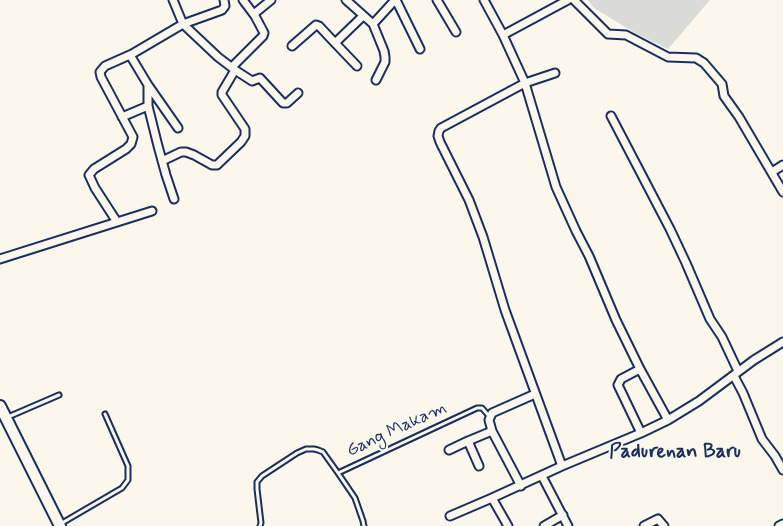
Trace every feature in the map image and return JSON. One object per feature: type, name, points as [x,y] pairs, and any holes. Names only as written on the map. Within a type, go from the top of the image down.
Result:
[{"type":"street","points":[[173,0],[183,24],[234,69],[251,81],[260,78],[283,103],[298,93]]},
{"type":"street","points":[[117,222],[89,175],[94,168],[132,144],[133,137],[100,72],[105,66],[130,55],[183,24],[222,10],[225,6],[224,0]]},
{"type":"street","points":[[162,161],[181,152],[186,152],[212,165],[218,165],[242,142],[245,129],[222,95],[222,92],[234,69],[264,34],[255,16],[243,0]]},
{"type":"street","points":[[255,16],[255,13],[271,0]]},
{"type":"street","points":[[346,0],[373,24],[384,51],[385,62],[376,80]]},
{"type":"street","points":[[373,24],[395,0],[420,49]]},
{"type":"street","points":[[437,0],[456,32]]},
{"type":"street","points":[[484,0],[503,35],[525,83],[556,187],[589,256],[609,304],[668,420]]},
{"type":"street","points":[[503,35],[568,0]]},
{"type":"street","points":[[574,0],[608,34],[626,35],[668,57],[696,58],[704,62],[722,84],[724,96],[739,117],[783,192]]},
{"type":"street","points":[[335,43],[363,16]]},
{"type":"street","points":[[292,46],[318,25],[357,66]]},
{"type":"street","points":[[130,55],[178,128]]},
{"type":"street","points":[[555,73],[525,83],[441,128],[438,136],[483,237],[505,310],[562,466]]},
{"type":"street","points":[[148,85],[148,106],[174,199]]},
{"type":"street","points":[[122,117],[148,106]]},
{"type":"street","points":[[611,116],[670,229],[710,319],[722,337],[762,439],[783,470]]},
{"type":"street","points":[[772,172],[783,165]]},
{"type":"street","points":[[0,259],[152,211]]},
{"type":"street","points":[[450,516],[668,420],[699,401],[736,373],[783,342]]},
{"type":"street","points":[[640,368],[621,379],[618,385],[641,433]]},
{"type":"street","points":[[521,486],[492,431],[489,420],[492,413],[536,394]]},
{"type":"street","points":[[0,406],[60,525]]},
{"type":"street","points":[[449,450],[492,431]]},
{"type":"street","points":[[468,441],[479,466]]},
{"type":"street","points":[[542,476],[568,526]]},
{"type":"street","points":[[492,498],[508,526]]},
{"type":"street","points":[[544,526],[563,515]]},
{"type":"street","points":[[644,526],[658,519],[664,526]]},
{"type":"street","points":[[779,526],[783,524]]},
{"type":"lane","points":[[6,418],[59,395]]},
{"type":"lane","name":"Gang Makam","points":[[260,526],[257,482],[262,476],[297,453],[306,449],[323,452],[338,473],[477,408],[482,408],[490,416]]},
{"type":"lane","points":[[60,525],[122,488],[128,480],[128,466],[105,414]]},
{"type":"lane","points":[[338,473],[355,498],[364,526]]},
{"type":"shaded area","points":[[588,0],[710,0],[668,49],[635,33],[594,8]]},
{"type":"district","name":"Padurenan Baru","points":[[675,453]]}]
